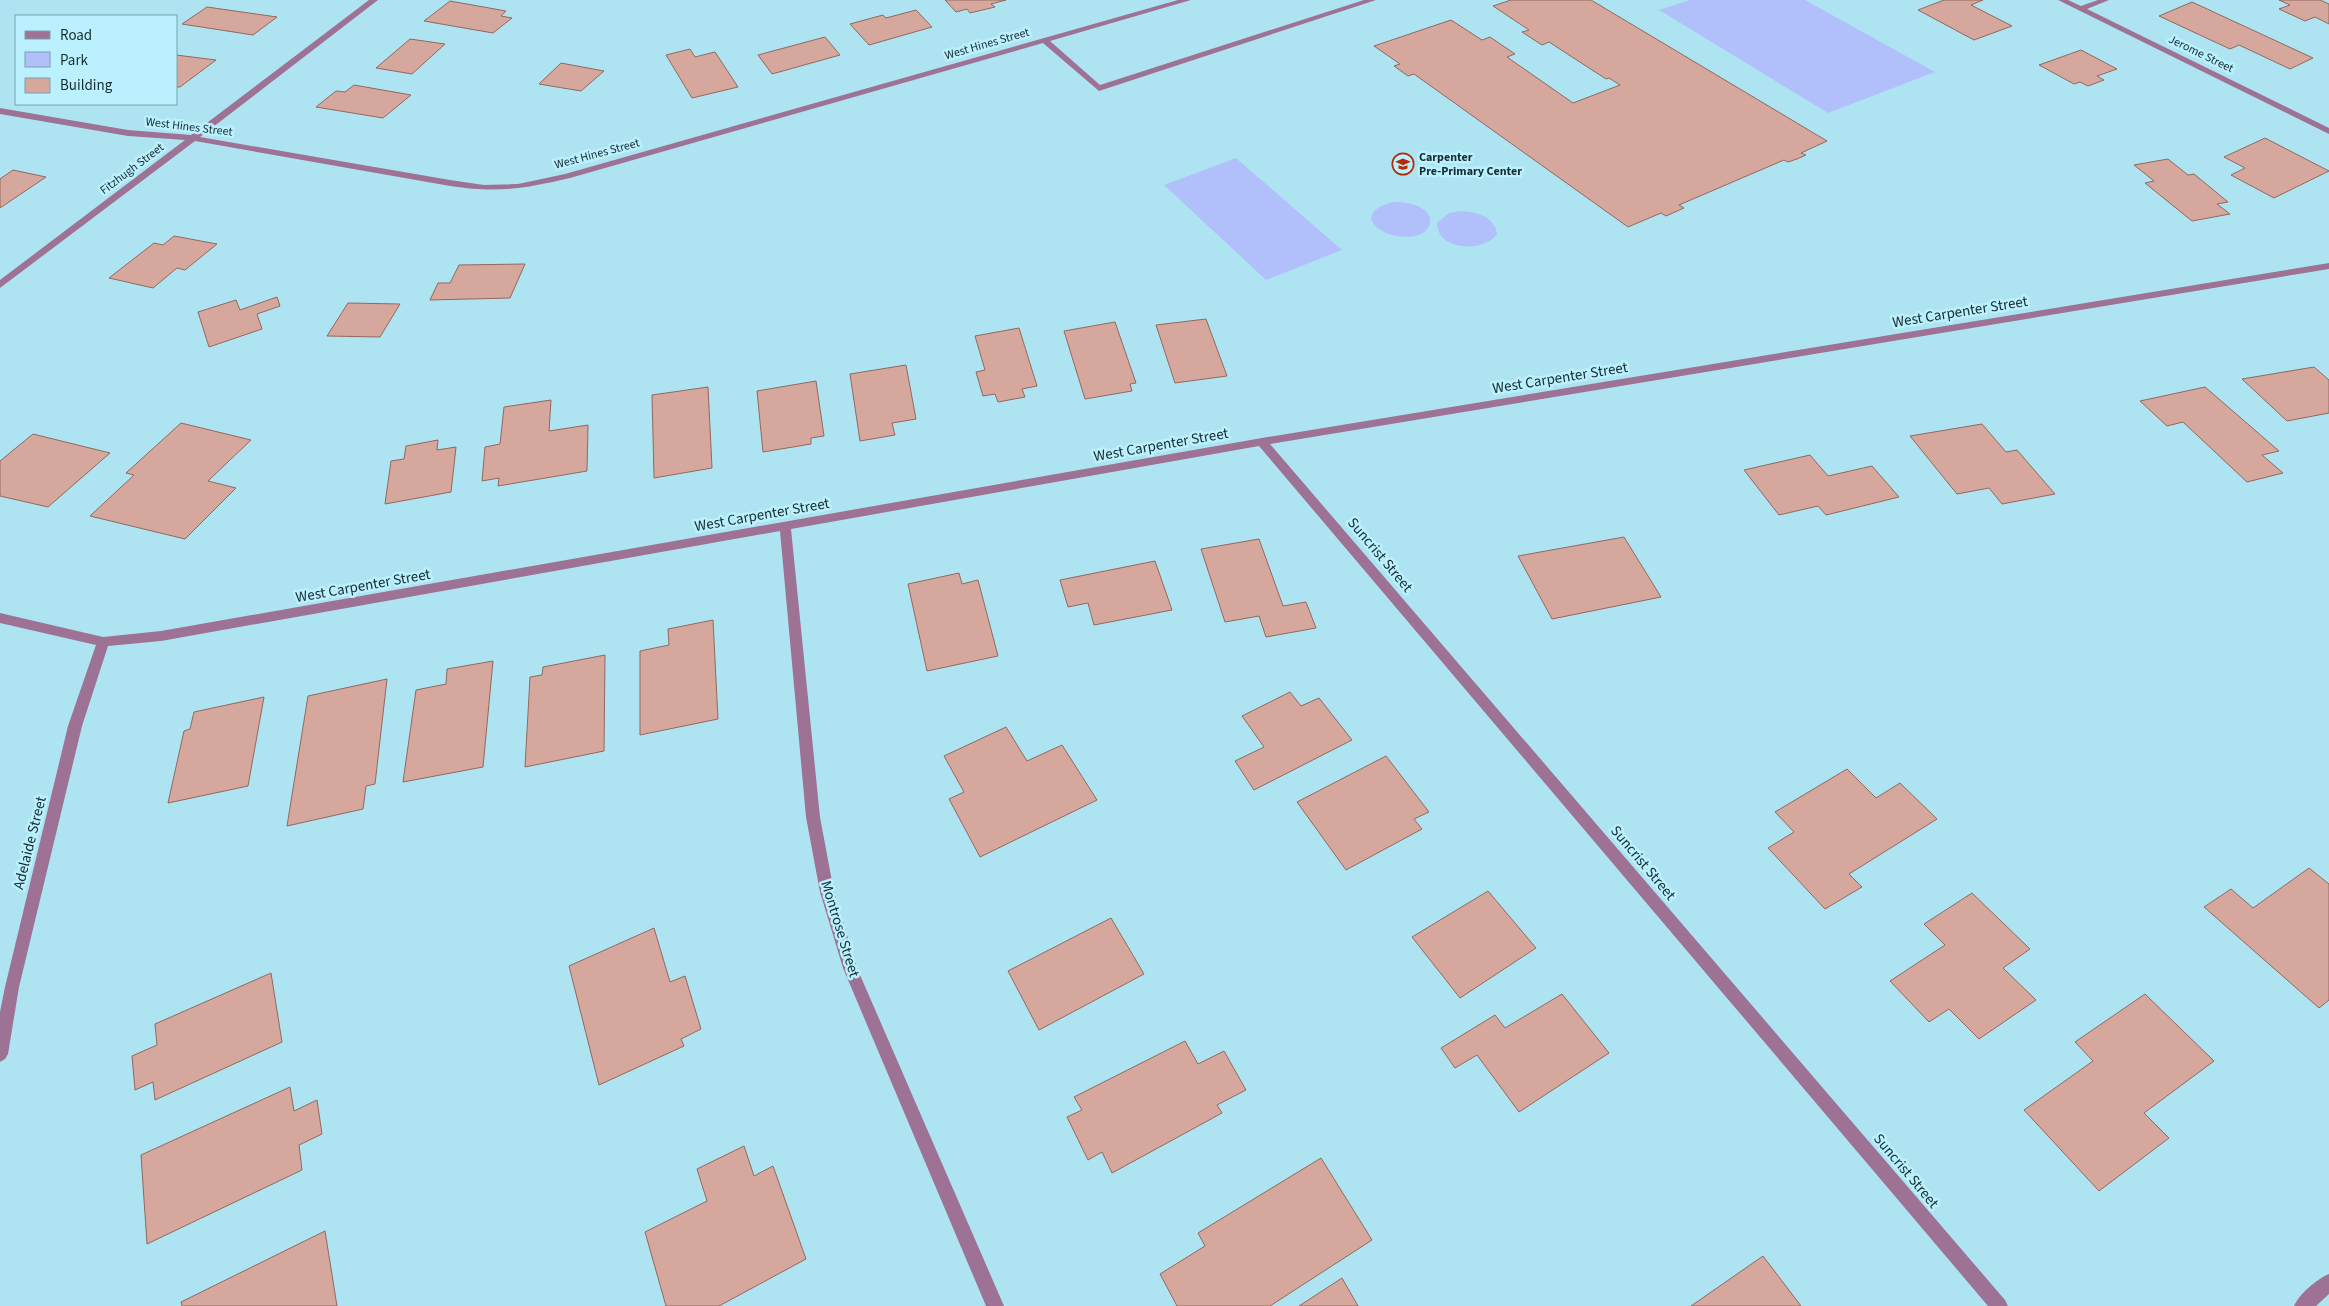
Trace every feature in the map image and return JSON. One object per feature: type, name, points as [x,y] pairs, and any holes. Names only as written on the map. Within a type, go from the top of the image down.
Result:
[{"type":"street","name":"Fitzhugh Street","points":[[0,285],[374,0]]},
{"type":"street","name":"West Hines Street","points":[[0,110],[128,133],[194,138],[450,183],[484,188],[518,187],[567,176],[1187,0]]},
{"type":"street","points":[[1044,40],[1099,88],[1372,0]]},
{"type":"street","name":"Jerome Street","points":[[2062,0],[2329,131]]},
{"type":"street","points":[[2080,9],[2105,0]]},
{"type":"street","name":"West Carpenter Street","points":[[0,618],[103,642],[161,636],[1262,442],[2329,266]]},
{"type":"street","name":"Suncrist Street","points":[[1262,442],[2000,1306]]},
{"type":"street","name":"Montrose Street","points":[[785,526],[813,817],[827,892],[850,968],[996,1306]]},
{"type":"street","name":"Adelaide Street","points":[[0,1054],[12,987],[75,726],[103,642]]},
{"type":"street","points":[[2304,1306],[2329,1283]]},
{"type":"green space","points":[[1690,0],[1805,0],[1935,72],[1828,113],[1659,10]]},
{"type":"green space","points":[[1236,158],[1342,250],[1266,280],[1164,185]]},
{"type":"green space","points":[[1393,202],[1409,203],[1423,209],[1430,217],[1430,225],[1424,232],[1415,236],[1403,237],[1382,231],[1375,226],[1372,220],[1373,213],[1379,207]]},
{"type":"green space","points":[[1460,211],[1472,212],[1488,219],[1497,234],[1491,240],[1482,244],[1462,246],[1453,244],[1439,232],[1437,223],[1449,213]]},
{"type":"building","points":[[945,0],[1006,0],[991,4],[995,7],[970,13],[967,9],[956,12]]},
{"type":"building","points":[[1511,0],[1591,0],[1827,141],[1801,153],[1806,155],[1797,159],[1788,162],[1784,160],[1679,205],[1684,208],[1666,216],[1661,213],[1628,227],[1414,74],[1408,76],[1394,66],[1400,64],[1374,46],[1451,20],[1482,40],[1490,37],[1515,54],[1507,57],[1573,103],[1620,85],[1609,78],[1606,79],[1549,42],[1542,45],[1522,32],[1529,30],[1493,6]]},
{"type":"building","points":[[1944,0],[1983,0],[1971,5],[2012,26],[1974,40],[1918,10]]},
{"type":"building","points":[[2279,0],[2320,0],[2329,4],[2329,24],[2315,17],[2305,21],[2279,9],[2290,5]]},
{"type":"building","points":[[450,1],[506,11],[501,16],[512,18],[493,33],[424,21]]},
{"type":"building","points":[[2192,2],[2313,58],[2290,69],[2239,45],[2230,49],[2159,16]]},
{"type":"building","points":[[207,7],[277,17],[253,35],[182,24]]},
{"type":"building","points":[[916,10],[932,27],[869,45],[850,24],[883,15],[886,18]]},
{"type":"building","points":[[825,37],[840,55],[772,74],[758,55]]},
{"type":"building","points":[[410,39],[445,44],[412,74],[376,68]]},
{"type":"building","points":[[690,49],[695,57],[715,52],[738,87],[692,98],[666,55]]},
{"type":"building","points":[[2081,50],[2117,69],[2097,76],[2104,80],[2088,86],[2080,82],[2074,84],[2039,65]]},
{"type":"building","points":[[178,55],[216,60],[178,87]]},
{"type":"building","points":[[561,63],[604,71],[581,91],[539,84]]},
{"type":"building","points":[[354,85],[411,95],[383,118],[316,107],[336,91],[345,92]]},
{"type":"building","points":[[2265,138],[2329,171],[2274,198],[2231,175],[2245,168],[2224,157]]},
{"type":"building","points":[[2168,159],[2188,175],[2194,174],[2228,202],[2217,204],[2230,214],[2192,221],[2145,183],[2154,181],[2134,165]]},
{"type":"building","points":[[13,170],[46,177],[0,208],[0,179]]},
{"type":"building","points":[[174,236],[217,244],[185,270],[177,268],[153,288],[109,278],[154,243],[163,245]]},
{"type":"building","points":[[525,264],[510,298],[430,300],[438,283],[450,283],[459,265]]},
{"type":"building","points":[[277,297],[280,306],[257,314],[262,329],[209,347],[198,312],[236,300],[240,310]]},
{"type":"building","points":[[348,303],[400,304],[380,337],[327,336]]},
{"type":"building","points":[[1206,319],[1227,376],[1175,383],[1156,325]]},
{"type":"building","points":[[1115,322],[1136,383],[1130,384],[1132,391],[1085,399],[1064,331]]},
{"type":"building","points":[[1019,328],[1037,386],[1022,389],[1025,397],[998,402],[995,394],[983,396],[976,372],[985,370],[975,336]]},
{"type":"building","points":[[906,365],[916,419],[892,423],[895,435],[860,441],[850,374]]},
{"type":"building","points":[[2314,367],[2329,380],[2329,413],[2287,421],[2242,379]]},
{"type":"building","points":[[816,381],[824,436],[811,438],[811,444],[763,452],[757,391]]},
{"type":"building","points":[[708,387],[712,468],[654,478],[652,395]]},
{"type":"building","points":[[2205,387],[2279,451],[2262,455],[2283,473],[2247,482],[2183,422],[2167,426],[2140,401]]},
{"type":"building","points":[[551,400],[549,431],[588,425],[587,471],[498,486],[499,478],[482,481],[485,447],[500,444],[504,407]]},
{"type":"building","points":[[181,423],[251,440],[208,481],[236,488],[185,539],[90,516],[134,475],[126,473]]},
{"type":"building","points":[[1982,424],[2006,452],[2017,450],[2055,494],[2002,504],[1989,488],[1957,494],[1910,436]]},
{"type":"building","points":[[33,434],[110,453],[48,507],[0,496],[0,461]]},
{"type":"building","points":[[438,440],[437,450],[456,447],[451,492],[385,504],[391,461],[404,459],[406,446]]},
{"type":"building","points":[[1810,455],[1828,476],[1872,466],[1899,497],[1826,515],[1818,506],[1779,515],[1744,470]]},
{"type":"building","points":[[1624,537],[1661,597],[1552,619],[1518,556]]},
{"type":"building","points":[[1259,539],[1283,606],[1306,602],[1316,628],[1266,637],[1259,616],[1225,622],[1201,549]]},
{"type":"building","points":[[1155,561],[1172,610],[1094,625],[1088,603],[1068,607],[1060,580]]},
{"type":"building","points":[[959,573],[962,584],[978,580],[998,656],[927,671],[908,584]]},
{"type":"building","points":[[713,620],[718,719],[640,735],[640,651],[669,645],[668,629]]},
{"type":"building","points":[[605,655],[604,751],[525,767],[530,677],[542,675],[543,667]]},
{"type":"building","points":[[493,661],[483,767],[403,782],[416,690],[446,684],[447,669]]},
{"type":"building","points":[[387,679],[375,784],[366,786],[363,809],[287,826],[308,696]]},
{"type":"building","points":[[1290,692],[1301,706],[1319,698],[1352,740],[1254,790],[1235,761],[1264,747],[1242,716]]},
{"type":"building","points":[[264,697],[248,786],[168,803],[184,731],[190,729],[194,712]]},
{"type":"building","points":[[1006,727],[1027,761],[1062,745],[1097,800],[980,857],[949,799],[964,792],[944,756]]},
{"type":"building","points":[[1386,756],[1429,812],[1414,819],[1422,829],[1346,870],[1297,802]]},
{"type":"building","points":[[1847,769],[1876,798],[1900,783],[1937,819],[1849,874],[1862,887],[1825,909],[1768,848],[1794,832],[1775,812]]},
{"type":"building","points":[[2309,868],[2329,884],[2329,1000],[2319,1008],[2204,907],[2231,889],[2253,908]]},
{"type":"building","points":[[1488,891],[1536,948],[1460,998],[1412,937]]},
{"type":"building","points":[[1972,893],[2030,949],[2003,968],[2036,1000],[1979,1039],[1949,1009],[1929,1022],[1890,981],[1945,945],[1924,924]]},
{"type":"building","points":[[1111,918],[1144,974],[1039,1030],[1008,971]]},
{"type":"building","points":[[654,928],[670,982],[685,976],[701,1029],[681,1039],[684,1046],[599,1085],[569,966]]},
{"type":"building","points":[[271,973],[282,1042],[155,1100],[153,1082],[135,1090],[132,1056],[157,1045],[155,1024]]},
{"type":"building","points":[[1562,994],[1609,1053],[1519,1112],[1477,1055],[1455,1068],[1441,1048],[1495,1015],[1505,1028]]},
{"type":"building","points":[[2145,994],[2214,1061],[2144,1113],[2169,1138],[2099,1191],[2024,1110],[2093,1061],[2075,1042]]},
{"type":"building","points":[[1185,1041],[1198,1064],[1224,1051],[1246,1090],[1217,1105],[1222,1113],[1112,1173],[1102,1152],[1088,1160],[1067,1117],[1082,1110],[1074,1097]]},
{"type":"building","points":[[290,1087],[294,1111],[317,1100],[322,1134],[299,1145],[302,1170],[147,1244],[141,1155]]},
{"type":"building","points":[[744,1146],[754,1176],[773,1166],[806,1259],[719,1306],[666,1306],[645,1232],[707,1201],[697,1169]]},
{"type":"building","points":[[1321,1158],[1372,1240],[1270,1306],[1177,1306],[1160,1274],[1205,1246],[1198,1233]]},
{"type":"building","points":[[325,1231],[337,1306],[182,1306],[181,1302]]},
{"type":"building","points":[[1763,1256],[1801,1306],[1691,1306]]},
{"type":"building","points":[[1342,1278],[1358,1306],[1299,1306]]},
{"type":"place","name":"Carpenter Pre-Primary Center","points":[[1403,164]]}]
